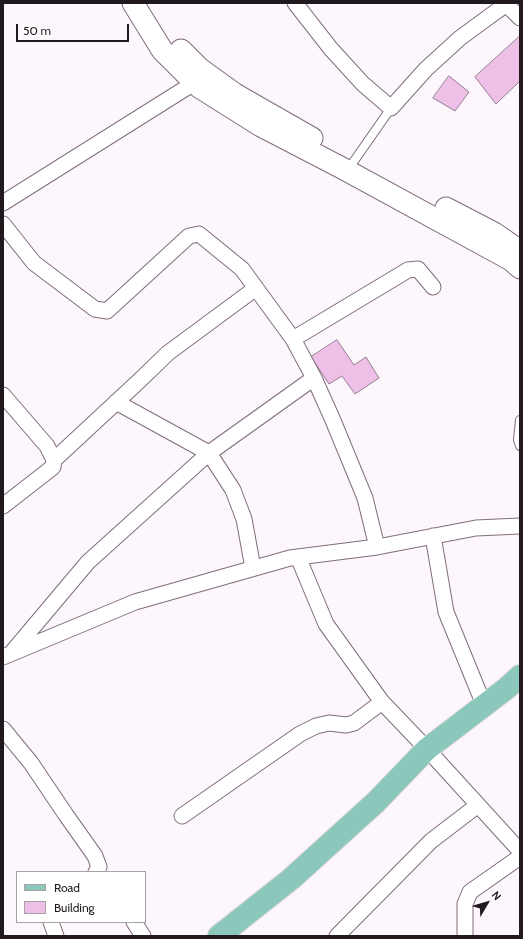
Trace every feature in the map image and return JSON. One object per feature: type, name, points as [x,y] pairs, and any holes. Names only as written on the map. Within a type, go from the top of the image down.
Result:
[{"type":"main road","points":[[219,936],[291,879],[376,802],[427,750],[520,676]]},
{"type":"street","points":[[132,3],[162,50],[199,87],[261,126],[451,227],[511,260],[520,268]]},
{"type":"street","points":[[146,3],[165,34],[199,68],[235,94],[354,161],[494,233],[520,252]]},
{"type":"street","points":[[295,3],[331,49],[363,84],[391,108],[426,69],[460,38],[507,3],[520,18]]},
{"type":"street","points":[[3,203],[194,83]]},
{"type":"street","points":[[3,224],[34,263],[95,309],[106,311],[189,236],[196,234],[199,234],[242,269],[293,339],[314,378],[365,498],[377,547]]},
{"type":"street","points":[[293,339],[408,270],[418,269],[433,287]]},
{"type":"street","points":[[54,460],[168,353],[256,288]]},
{"type":"street","points":[[7,655],[88,562],[209,453],[314,378]]},
{"type":"street","points":[[3,395],[47,446],[54,460],[53,467],[3,506]]},
{"type":"street","points":[[116,402],[209,453],[233,490],[244,519],[253,568]]},
{"type":"street","points":[[7,655],[135,602],[290,558],[377,547],[476,528],[520,526]]},
{"type":"street","points":[[433,536],[446,612],[484,705]]},
{"type":"street","points":[[298,557],[326,624],[382,702],[520,851]]},
{"type":"street","points":[[182,816],[300,734],[316,726],[329,723],[346,726],[354,723],[382,702]]},
{"type":"street","points":[[3,729],[31,762],[95,856],[99,870]]},
{"type":"street","points":[[337,936],[431,841],[478,805]]},
{"type":"street","points":[[465,936],[465,904],[470,892],[520,857]]},
{"type":"street","points":[[51,923],[56,936]]},
{"type":"street","points":[[135,923],[143,936]]},
{"type":"lane","points":[[354,161],[391,108]]},
{"type":"lane","points":[[520,420],[518,440],[520,446]]},
{"type":"building","points":[[520,36],[520,81],[496,104],[475,77]]},
{"type":"building","points":[[449,76],[469,92],[455,111],[433,98]]},
{"type":"building","points":[[337,340],[354,365],[366,357],[379,378],[355,394],[342,376],[329,384],[311,357]]}]
